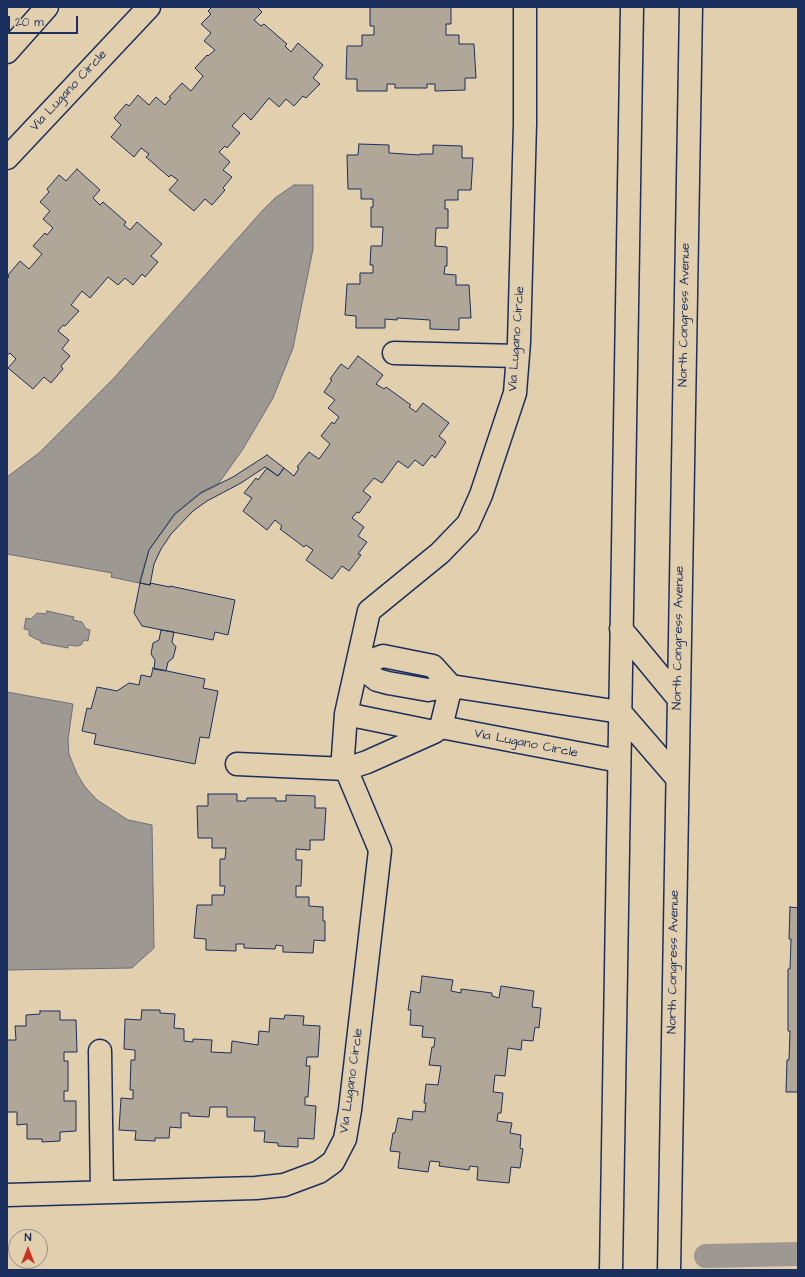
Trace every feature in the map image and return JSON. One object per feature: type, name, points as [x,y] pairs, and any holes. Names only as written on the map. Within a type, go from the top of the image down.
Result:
[{"type":"main road","points":[[7,52],[47,7]]},
{"type":"main road","name":"Via Lugano Circle","points":[[7,158],[149,7]]},
{"type":"main road","name":"Via Lugano Circle","points":[[7,1195],[256,1188],[284,1185],[319,1172],[333,1162],[344,1140],[350,1110],[380,850],[346,769],[343,756],[346,714],[369,611],[440,553],[468,524],[481,495],[515,393],[518,356],[525,124],[525,7]]},
{"type":"main road","points":[[610,1270],[632,7]]},
{"type":"main road","name":"North Congress Avenue","points":[[669,1270],[691,7]]},
{"type":"main road","points":[[394,353],[518,356]]},
{"type":"main road","points":[[621,629],[678,698]]},
{"type":"main road","points":[[358,665],[383,656],[433,666],[451,686],[620,712],[677,778]]},
{"type":"main road","points":[[237,764],[346,769],[367,762],[438,730],[451,686]]},
{"type":"main road","name":"Via Lugano Circle","points":[[346,714],[619,761]]},
{"type":"main road","points":[[100,1051],[102,1192]]},
{"type":"shaded area","points":[[294,185],[313,185],[313,249],[293,348],[273,398],[243,449],[219,483],[201,492],[174,514],[149,550],[139,583],[111,577],[112,573],[7,554],[7,477],[39,453],[114,378],[262,211],[275,198]]},
{"type":"shaded area","points":[[47,611],[74,617],[73,620],[82,622],[86,629],[90,630],[88,641],[84,640],[81,645],[76,646],[68,645],[68,648],[41,643],[41,641],[29,635],[29,630],[24,629],[26,618],[31,619],[37,613],[46,614]]},
{"type":"shaded area","points":[[7,692],[73,704],[68,740],[69,754],[77,774],[85,787],[97,800],[128,820],[152,825],[154,948],[132,968],[7,970]]},
{"type":"building","points":[[212,7],[257,7],[262,12],[254,20],[261,26],[264,24],[287,44],[285,46],[291,52],[298,43],[323,65],[313,78],[320,84],[306,98],[303,96],[294,106],[286,99],[279,107],[269,98],[251,120],[244,113],[232,126],[240,133],[227,148],[225,146],[219,152],[230,162],[223,170],[232,177],[223,188],[225,190],[212,205],[205,199],[194,211],[169,190],[178,180],[171,175],[169,177],[146,157],[149,154],[141,148],[134,157],[111,137],[121,125],[114,118],[126,104],[129,106],[138,95],[149,105],[156,97],[165,105],[171,98],[169,97],[182,83],[191,91],[203,76],[195,68],[207,55],[208,56],[215,50],[204,41],[211,33],[201,24],[211,14],[208,11]]},
{"type":"building","points":[[370,7],[451,7],[451,24],[446,24],[446,35],[459,35],[459,44],[474,44],[476,78],[465,78],[465,90],[435,91],[435,84],[427,84],[427,88],[395,88],[395,84],[387,84],[387,91],[357,91],[357,79],[346,79],[347,46],[362,46],[362,35],[374,35],[374,26],[370,26]]},
{"type":"building","points":[[359,144],[389,145],[389,153],[420,155],[433,154],[433,145],[462,146],[462,158],[473,158],[471,190],[458,190],[458,200],[445,200],[445,209],[448,209],[448,228],[436,228],[435,246],[447,247],[447,266],[445,266],[444,274],[456,275],[456,285],[469,285],[471,318],[459,318],[459,330],[430,329],[430,320],[397,318],[397,320],[385,319],[385,328],[356,328],[356,316],[345,315],[347,284],[360,284],[360,273],[373,273],[373,265],[370,265],[371,246],[382,246],[383,227],[371,227],[371,207],[373,207],[373,199],[361,199],[361,189],[348,189],[347,155],[358,155]]},
{"type":"building","points":[[77,169],[100,190],[93,198],[100,205],[103,202],[126,222],[124,225],[130,230],[137,222],[162,244],[151,256],[158,262],[145,277],[142,274],[133,285],[125,278],[118,285],[108,277],[90,298],[82,291],[71,305],[79,311],[65,326],[63,325],[58,331],[69,340],[62,349],[70,356],[61,366],[63,369],[51,383],[44,377],[33,389],[8,368],[16,359],[10,353],[7,355],[7,279],[9,277],[8,275],[20,261],[29,269],[42,254],[33,246],[45,233],[47,235],[53,228],[43,219],[50,211],[40,202],[49,192],[47,189],[59,175],[66,181]]},
{"type":"building","points":[[358,356],[383,375],[376,384],[384,389],[386,387],[411,405],[409,407],[416,412],[423,403],[449,423],[439,436],[446,442],[435,458],[432,455],[423,466],[415,460],[408,468],[398,461],[382,483],[374,478],[363,491],[371,497],[359,513],[357,512],[352,518],[364,527],[358,536],[367,542],[358,554],[361,555],[349,571],[342,566],[332,579],[306,560],[313,550],[306,545],[304,547],[280,529],[282,526],[275,520],[267,530],[243,511],[252,498],[244,493],[256,478],[258,480],[267,468],[278,476],[284,468],[294,476],[299,468],[297,467],[309,452],[319,459],[330,444],[321,436],[332,422],[334,424],[339,417],[328,408],[335,400],[324,392],[332,380],[330,379],[341,364],[348,369]]},
{"type":"building","points":[[267,455],[284,468],[278,476],[265,467],[241,483],[207,501],[193,511],[171,534],[161,549],[154,564],[150,585],[140,583],[149,550],[175,514],[201,493],[233,477]]},
{"type":"building","points":[[140,583],[170,586],[235,600],[228,635],[215,632],[213,640],[142,626],[134,613]]},
{"type":"building","points":[[161,630],[174,632],[172,642],[176,647],[173,658],[168,662],[166,671],[154,669],[155,660],[151,654],[153,643],[159,640]]},
{"type":"building","points":[[153,668],[205,679],[203,688],[218,691],[209,738],[200,737],[195,764],[94,744],[96,734],[82,731],[87,708],[91,709],[97,687],[117,691],[129,683],[139,685],[141,675],[151,677]]},
{"type":"building","points":[[208,794],[237,794],[237,801],[246,801],[247,798],[276,798],[276,801],[286,801],[286,795],[315,796],[315,808],[326,808],[324,840],[310,840],[310,850],[296,849],[296,860],[302,860],[301,886],[296,886],[296,897],[309,897],[309,906],[323,907],[325,941],[314,940],[313,953],[283,952],[283,946],[276,945],[275,949],[244,948],[244,944],[236,944],[236,951],[206,950],[206,939],[194,938],[197,905],[212,905],[212,895],[224,895],[225,886],[220,886],[220,859],[225,859],[226,848],[212,848],[212,838],[198,838],[197,806],[208,806]]},
{"type":"building","points":[[790,907],[798,908],[798,1092],[786,1092],[790,1031],[788,1031],[788,969],[790,969],[791,939],[789,939]]},
{"type":"building","points":[[422,976],[453,980],[451,991],[461,993],[461,989],[492,993],[492,996],[499,998],[501,986],[534,991],[532,1007],[541,1008],[539,1028],[535,1027],[533,1041],[522,1040],[521,1050],[508,1048],[505,1076],[495,1075],[493,1092],[503,1093],[501,1113],[498,1113],[497,1121],[512,1123],[510,1133],[521,1135],[520,1148],[523,1149],[520,1168],[511,1167],[509,1183],[477,1180],[478,1167],[470,1166],[469,1170],[439,1166],[440,1162],[430,1161],[428,1172],[398,1168],[400,1152],[390,1151],[393,1133],[395,1133],[398,1118],[412,1120],[413,1111],[425,1112],[426,1103],[424,1103],[426,1084],[438,1085],[441,1066],[429,1065],[435,1038],[422,1037],[423,1026],[410,1025],[411,1010],[408,1010],[411,991],[420,993]]},
{"type":"building","points":[[142,1010],[160,1010],[160,1013],[175,1014],[174,1028],[184,1029],[184,1041],[193,1042],[193,1039],[212,1040],[211,1052],[231,1053],[232,1041],[258,1045],[259,1031],[269,1032],[270,1018],[284,1019],[285,1015],[304,1016],[303,1025],[320,1026],[318,1057],[307,1057],[306,1066],[310,1066],[308,1097],[305,1097],[305,1105],[316,1106],[314,1139],[298,1138],[298,1147],[278,1146],[278,1143],[264,1142],[265,1131],[254,1131],[255,1117],[227,1117],[227,1107],[210,1107],[209,1117],[189,1116],[189,1113],[181,1113],[181,1128],[170,1127],[169,1138],[155,1138],[155,1141],[135,1140],[136,1131],[119,1130],[121,1098],[133,1099],[133,1090],[130,1090],[131,1060],[135,1060],[135,1050],[124,1049],[125,1019],[141,1020]]},
{"type":"building","points":[[40,1011],[60,1011],[60,1020],[76,1020],[77,1052],[64,1052],[64,1061],[68,1061],[68,1091],[64,1091],[64,1101],[76,1101],[76,1131],[60,1132],[60,1141],[42,1142],[42,1139],[27,1139],[27,1124],[17,1125],[17,1112],[8,1112],[7,1115],[7,1040],[16,1040],[15,1026],[26,1026],[26,1015],[40,1014]]},
{"type":"waterway","points":[[706,1256],[798,1254]]}]
